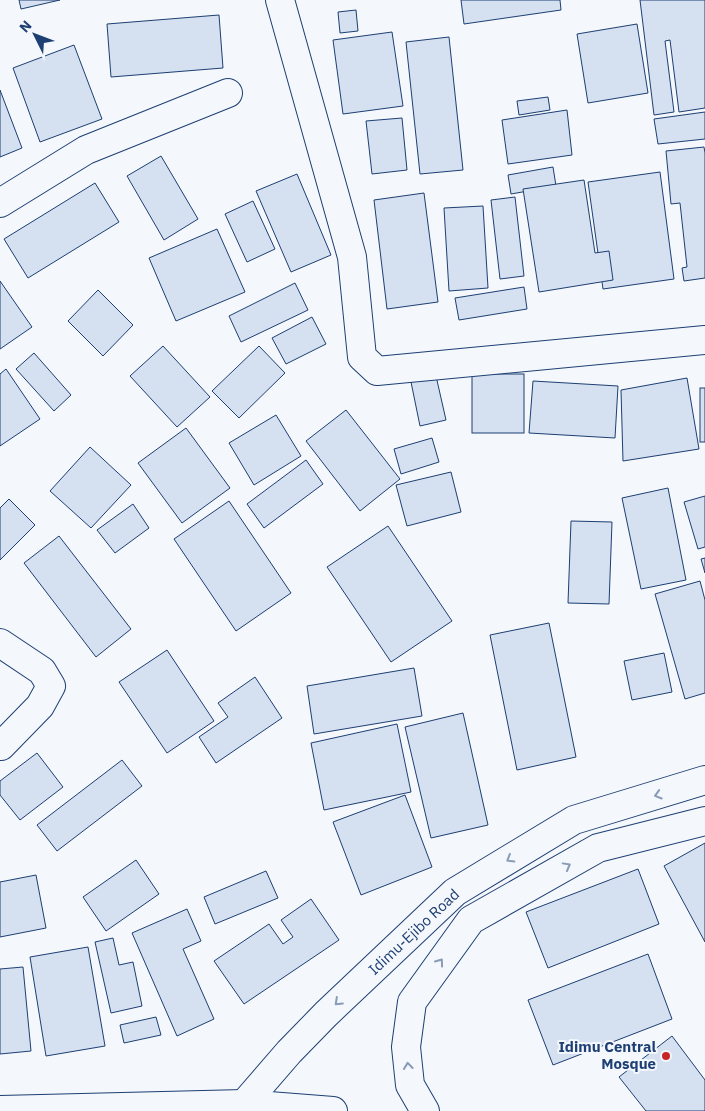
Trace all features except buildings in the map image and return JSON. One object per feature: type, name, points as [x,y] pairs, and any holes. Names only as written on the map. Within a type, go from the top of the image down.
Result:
[{"type":"main road","points":[[280,0],[352,257],[362,357],[377,371],[705,340]]},
{"type":"main road","points":[[0,202],[86,150],[228,93]]},
{"type":"main road","points":[[0,643],[42,671],[51,686],[40,706],[2,746]]},
{"type":"main road","name":"Idimu-Ejibo Road","points":[[244,1104],[326,1014],[454,892],[574,820],[705,780]]},
{"type":"main road","name":"Idimu-Ejibo Road","points":[[425,1111],[410,1085],[406,1047],[412,1002],[471,920],[598,848],[705,821]]},
{"type":"main road","points":[[0,1110],[244,1104],[333,1111]]},
{"type":"place","name":"Idimu Central Mosque","points":[[666,1056]]}]
